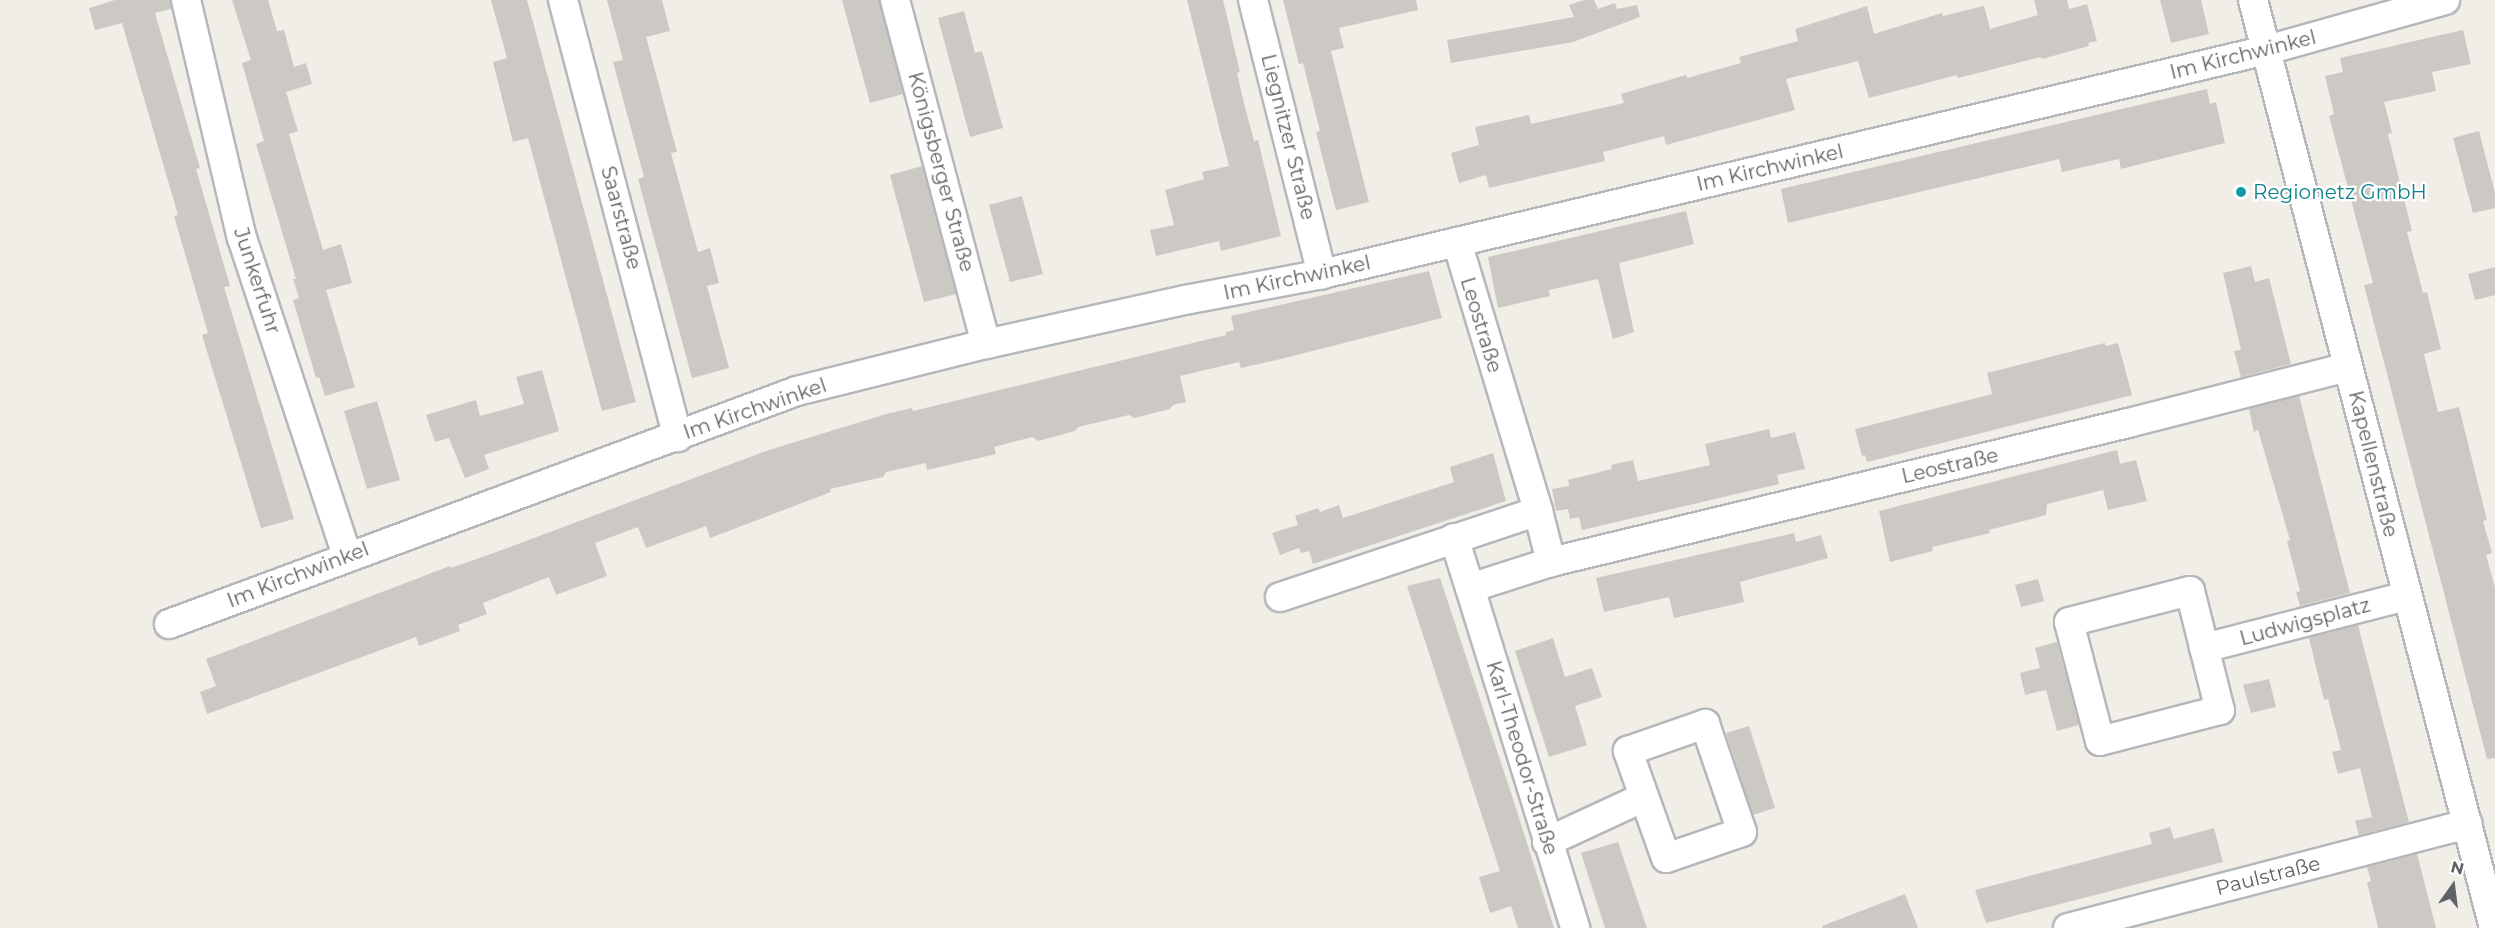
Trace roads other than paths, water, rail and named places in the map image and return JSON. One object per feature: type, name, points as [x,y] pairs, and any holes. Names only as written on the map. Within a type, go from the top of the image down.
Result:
[{"type":"street","name":"Junkerfuhr","points":[[186,0],[242,238],[347,556]]},
{"type":"street","name":"Saarstraße","points":[[563,0],[678,436]]},
{"type":"street","name":"Königsberger Straße","points":[[895,0],[986,344]]},
{"type":"street","name":"Liegnitzer Straße","points":[[1253,0],[1322,274]]},
{"type":"street","name":"Kapellenstraße","points":[[2253,0],[2494,928]]},
{"type":"street","name":"Im Kirchwinkel","points":[[170,624],[347,556],[678,436],[797,390],[986,344],[1185,300],[1322,274],[2267,50],[2445,0]]},
{"type":"street","name":"Leostraße","points":[[1457,242],[1538,511],[1551,562]]},
{"type":"street","name":"Leostraße","points":[[1470,588],[1551,562],[2117,426],[2348,367]]},
{"type":"street","points":[[1280,597],[1538,511]]},
{"type":"street","points":[[1454,538],[1470,588]]},
{"type":"street","name":"Karl-Theodor-Straße","points":[[1470,588],[1575,928]]},
{"type":"street","points":[[2190,591],[2204,648],[2220,710],[2100,741],[2069,622],[2190,591]]},
{"type":"street","name":"Ludwigsplatz","points":[[2204,648],[2406,596]]},
{"type":"street","points":[[1705,724],[1742,832],[1666,858],[1644,797],[1628,751],[1705,724]]},
{"type":"street","points":[[1547,842],[1644,797]]},
{"type":"street","name":"Paulstraße","points":[[2068,928],[2468,824]]},
{"type":"place","name":"Regionetz GmbH","points":[[2241,192]]}]
